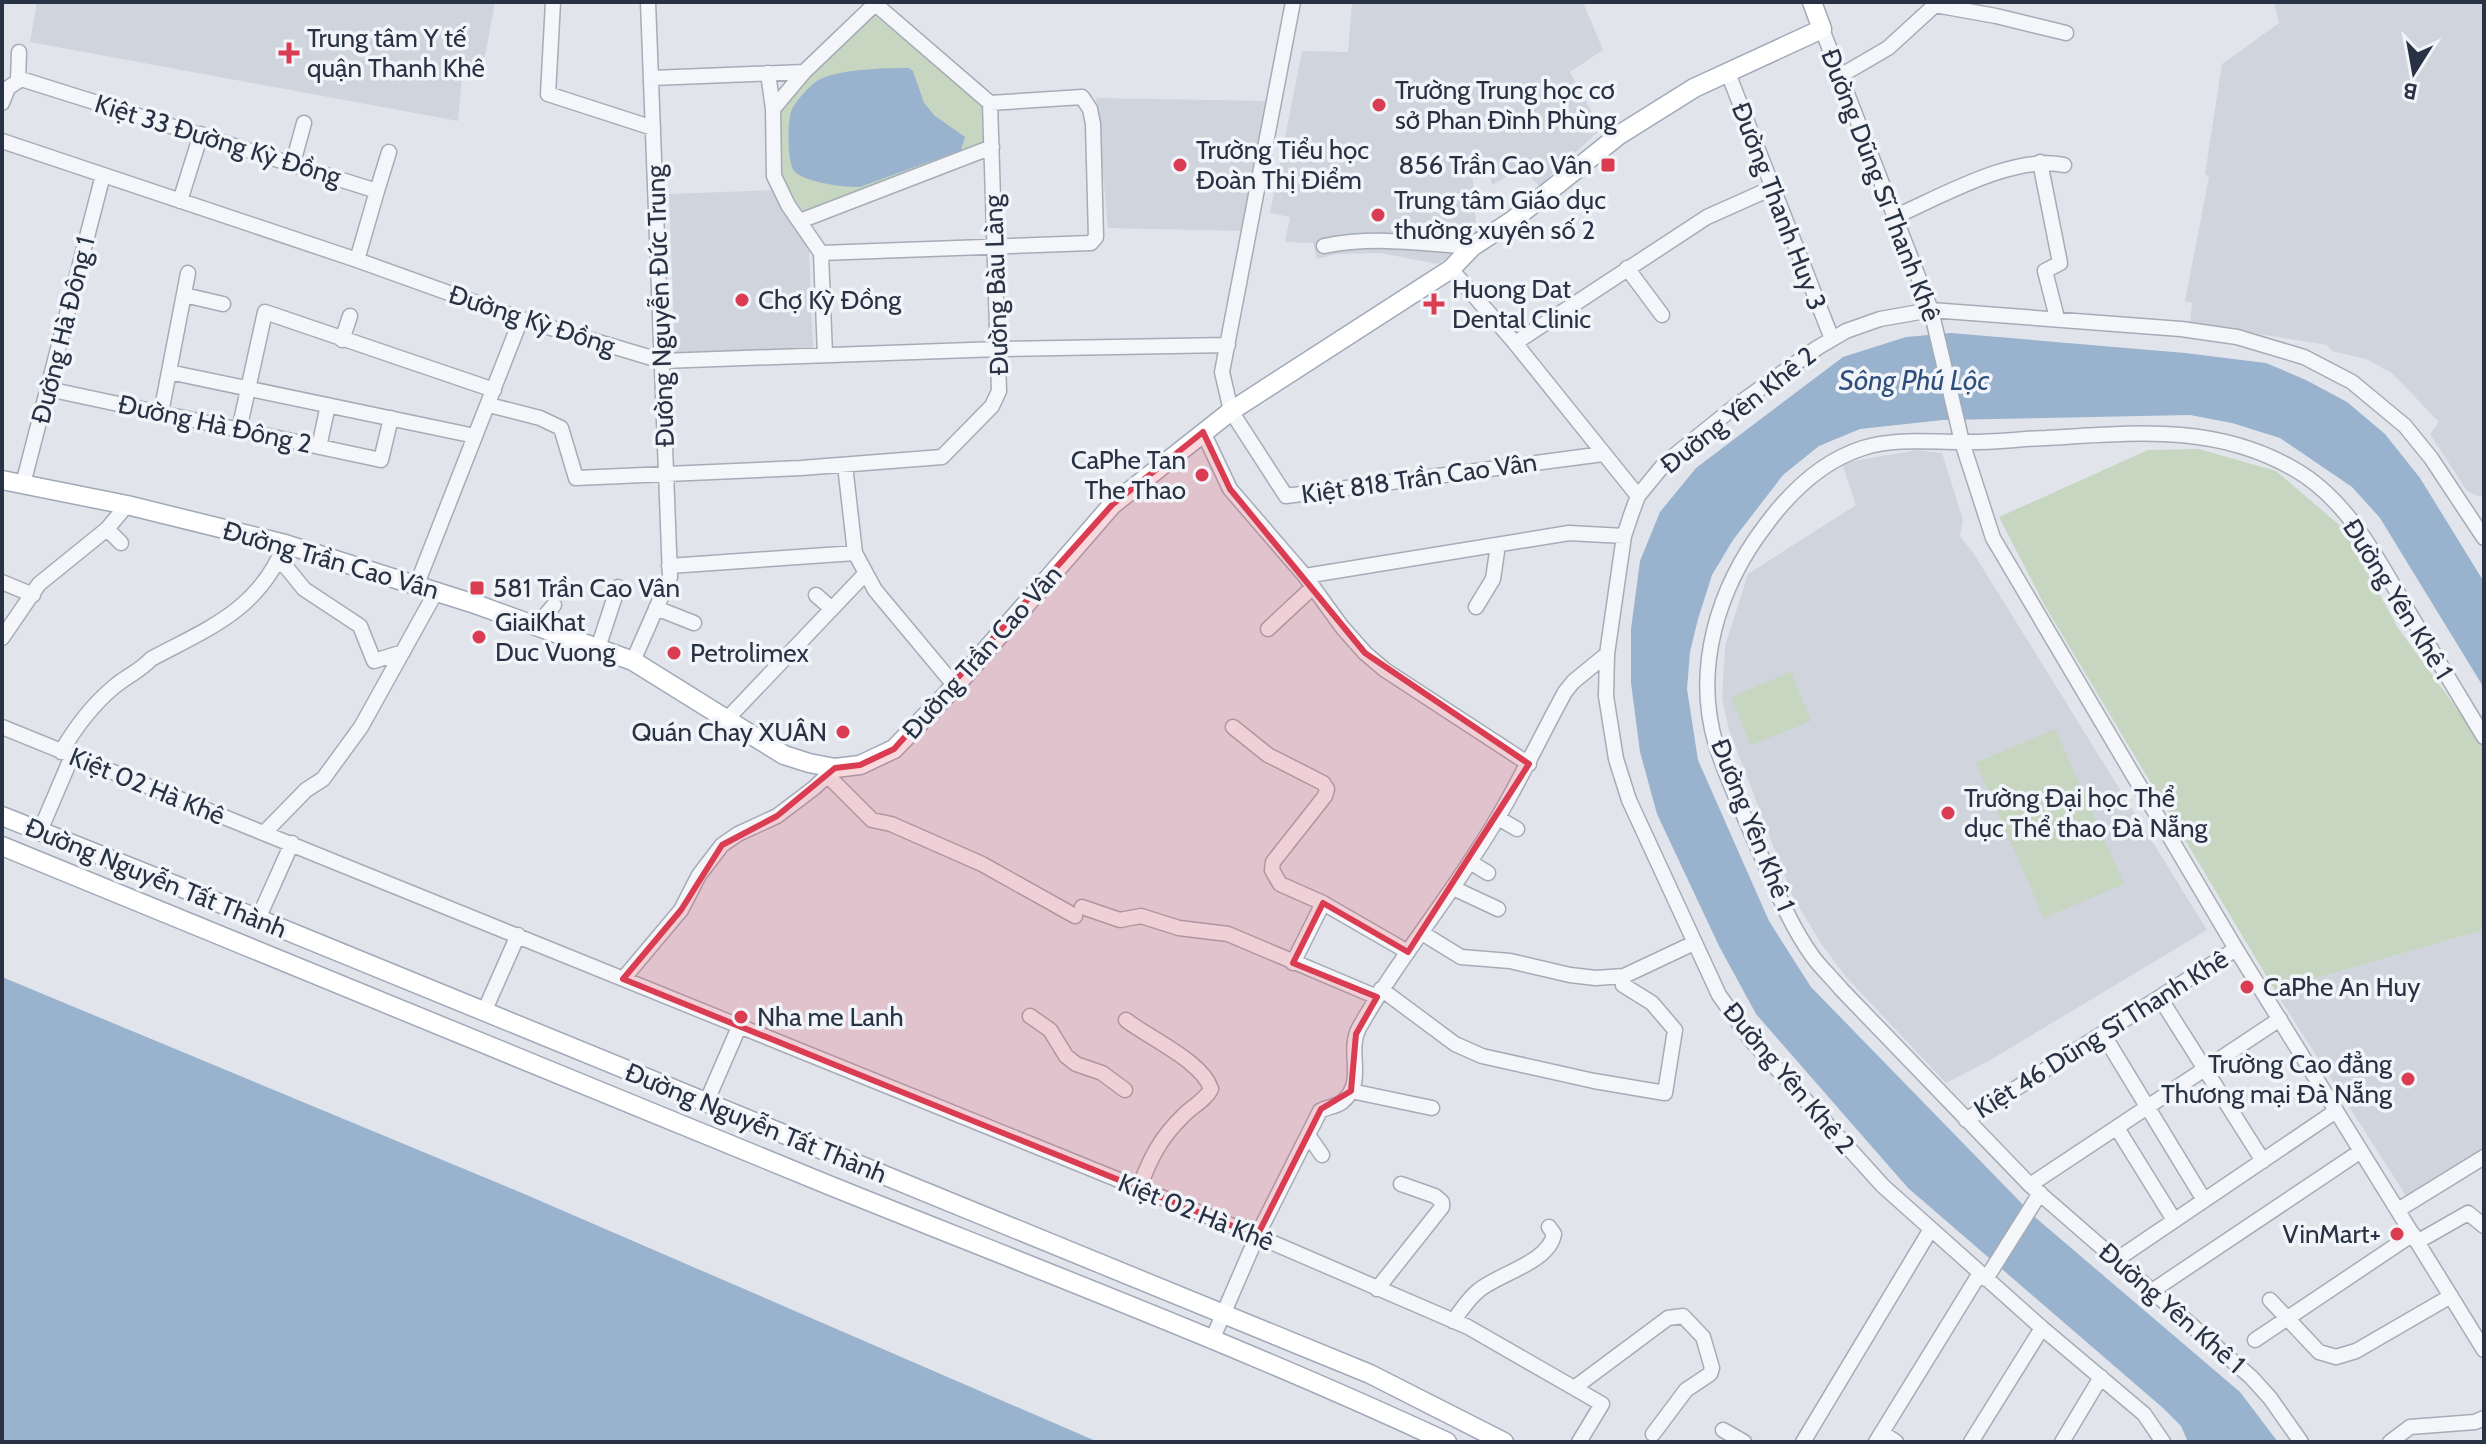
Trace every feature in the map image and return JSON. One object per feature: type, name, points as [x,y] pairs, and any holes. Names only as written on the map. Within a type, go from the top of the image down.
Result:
[{"type":"main road","points":[[1812,2],[1822,29]]},
{"type":"main road","name":"Đường Trần Cao Vân","points":[[2,480],[127,505],[281,553],[437,590],[633,661],[784,755],[831,771],[860,765],[894,749],[955,686],[1112,505],[1203,432],[1451,269],[1472,247],[1513,220],[1619,135],[1694,88],[1822,29]]},
{"type":"main road","name":"Đường Nguyễn Tất Thành","points":[[2,816],[1370,1374],[1504,1442]]},
{"type":"main road","name":"Đường Nguyễn Tất Thành","points":[[2,846],[1326,1387],[1447,1442]]},
{"type":"main road","points":[[162,913],[173,884]]},
{"type":"main road","points":[[549,1072],[560,1044]]},
{"type":"main road","points":[[853,1195],[863,1167]]},
{"type":"street","points":[[553,2],[548,94],[653,128]]},
{"type":"street","name":"Đường Nguyễn Đức Trung","points":[[633,661],[670,577],[648,2]]},
{"type":"street","points":[[1231,411],[1222,372],[1293,2]]},
{"type":"street","points":[[773,109],[804,72],[874,3],[990,103],[1082,97],[1090,109],[1096,237],[1091,243],[821,253]]},
{"type":"street","points":[[1840,76],[1888,48],[1935,5],[2066,33]]},
{"type":"street","name":"Đường Dũng Sĩ Thanh Khê","points":[[1822,29],[1931,310],[1962,442],[1993,538],[2236,949],[2484,1350]]},
{"type":"street","points":[[2,103],[19,52]]},
{"type":"street","points":[[652,78],[804,72]]},
{"type":"street","points":[[768,73],[773,109],[774,176],[788,205],[821,253],[825,355]]},
{"type":"street","name":"Đường Thanh Huy 3","points":[[1728,73],[1832,339]]},
{"type":"street","name":"Kiệt 33 Đường Kỳ Đồng","points":[[11,81],[201,134],[377,191]]},
{"type":"street","name":"Đường Bàu Làng","points":[[489,405],[540,418],[561,428],[576,478],[933,460],[949,452],[997,399],[990,103]]},
{"type":"street","points":[[293,163],[304,123]]},
{"type":"street","points":[[180,201],[201,134]]},
{"type":"street","name":"Đường Kỳ Đồng","points":[[2,141],[357,260],[521,319],[662,361],[998,349],[1228,345]]},
{"type":"street","points":[[800,221],[992,147]]},
{"type":"street","points":[[357,260],[389,152]]},
{"type":"street","points":[[2040,162],[2060,263],[2045,271],[2057,318]]},
{"type":"street","points":[[1894,217],[2012,166],[2040,162],[2064,165]]},
{"type":"street","name":"Đường Hà Đông 1","points":[[23,484],[103,175]]},
{"type":"street","points":[[1515,343],[1707,217],[1772,188]]},
{"type":"street","points":[[1324,246],[1382,240],[1472,247]]},
{"type":"street","points":[[1627,268],[1662,315]]},
{"type":"street","points":[[1451,269],[1638,496]]},
{"type":"street","points":[[161,413],[188,273]]},
{"type":"street","points":[[184,295],[223,304]]},
{"type":"street","name":"Đường Yên Khê 2","points":[[2163,1442],[2144,1414],[1883,1186],[1751,1040],[1719,995],[1622,779],[1608,716],[1607,654],[1624,536],[1638,496],[1657,472],[1689,443],[1733,408],[1832,339],[1880,319],[1931,310],[2057,318],[2237,337],[2304,357],[2352,382],[2405,426],[2431,458],[2484,538]]},
{"type":"street","points":[[239,430],[265,312],[494,390]]},
{"type":"street","points":[[342,340],[350,316]]},
{"type":"street","points":[[417,584],[521,319]]},
{"type":"street","points":[[169,372],[475,436]]},
{"type":"street","name":"Đường Hà Đông 2","points":[[48,389],[381,460],[391,418]]},
{"type":"street","points":[[319,447],[328,405]]},
{"type":"street","name":"Kiệt 818 Trần Cao Vân","points":[[1231,411],[1286,496],[1603,454]]},
{"type":"street","points":[[1203,432],[1230,489],[1350,635],[1385,670],[1529,764]]},
{"type":"street","name":"Đường Yên Khê 1","points":[[2301,1442],[2251,1377],[2034,1193],[1812,955],[1782,903],[1727,777],[1715,741],[1708,683],[1713,632],[1730,583],[1755,538],[1780,505],[1827,464],[1862,448],[1914,440],[1962,442],[2181,433],[2257,451],[2296,469],[2331,498],[2371,549],[2484,737]]},
{"type":"street","points":[[845,465],[855,553],[865,574],[955,686]]},
{"type":"street","points":[[2,638],[39,584],[107,529],[127,505]]},
{"type":"street","points":[[2469,514],[2484,506]]},
{"type":"street","points":[[107,529],[121,543]]},
{"type":"street","points":[[1268,629],[1309,582],[1569,533],[1624,536]]},
{"type":"street","points":[[1476,607],[1493,579],[1498,545]]},
{"type":"street","points":[[281,553],[287,568],[304,589],[360,626],[374,661],[403,652]]},
{"type":"street","points":[[40,831],[73,731],[114,687],[151,659],[232,615],[270,576],[281,553]]},
{"type":"street","points":[[669,566],[855,553]]},
{"type":"street","points":[[727,719],[865,574]]},
{"type":"street","points":[[2,582],[33,595]]},
{"type":"street","points":[[598,648],[618,587]]},
{"type":"street","points":[[265,832],[306,790],[323,779],[361,727],[437,590]]},
{"type":"street","points":[[816,595],[832,609]]},
{"type":"street","points":[[536,626],[554,605]]},
{"type":"street","points":[[656,608],[694,623]]},
{"type":"street","points":[[1212,1340],[1257,1236],[1320,1111],[1337,1105],[1351,1091],[1357,1068],[1356,1034],[1379,993],[1498,818],[1565,692],[1607,654]]},
{"type":"street","name":"Kiệt 02 Hà Khê","points":[[2,727],[1257,1236],[1453,1321],[1602,1404],[1579,1442]]},
{"type":"street","points":[[1233,727],[1268,755],[1323,783],[1327,789],[1273,862],[1272,870],[1280,884],[1323,903],[1408,952]]},
{"type":"street","points":[[623,979],[681,910],[704,867],[722,845],[777,816],[831,771],[872,820],[891,824],[982,864],[1078,912],[1120,920],[1141,916],[1179,928],[1228,934],[1293,963],[1379,993],[1455,1044],[1482,1056],[1665,1093],[1675,1030],[1652,1003],[1623,985],[1624,976]]},
{"type":"street","points":[[1498,818],[1517,829]]},
{"type":"street","points":[[258,919],[292,843]]},
{"type":"street","points":[[1470,862],[1488,873]]},
{"type":"street","points":[[1453,888],[1498,909]]},
{"type":"street","points":[[1293,963],[1323,903]]},
{"type":"street","points":[[1422,933],[1461,957],[1510,961],[1596,978],[1624,976],[1694,943]]},
{"type":"street","points":[[484,1012],[518,935]]},
{"type":"street","name":"Kiệt 46 Dũng Sĩ Thanh Khê","points":[[1966,1120],[2236,949]]},
{"type":"street","points":[[2160,998],[2263,1161]]},
{"type":"street","points":[[1030,1016],[1050,1030],[1066,1056],[1076,1064],[1102,1073],[1125,1090]]},
{"type":"street","points":[[1896,1442],[1879,1438],[1995,1262],[2034,1193],[2117,1128],[2280,1019]]},
{"type":"street","points":[[1126,1020],[1170,1048],[1209,1083],[1211,1089],[1154,1149],[1139,1188]]},
{"type":"street","points":[[706,1103],[739,1027]]},
{"type":"street","points":[[2103,1034],[2204,1200]]},
{"type":"street","points":[[1351,1091],[1432,1108]]},
{"type":"street","points":[[2116,1260],[2336,1111]]},
{"type":"street","points":[[2117,1128],[2174,1220]]},
{"type":"street","points":[[1308,1135],[1322,1155]]},
{"type":"street","points":[[2152,1291],[2361,1151]]},
{"type":"street","points":[[2398,1210],[2484,1157]]},
{"type":"street","points":[[1377,1289],[1442,1207],[1442,1202],[1435,1196],[1401,1184]]},
{"type":"street","points":[[2255,1340],[2415,1238],[2468,1213],[2484,1226]]},
{"type":"street","points":[[1453,1321],[1478,1291],[1519,1269],[1551,1243],[1554,1234],[1549,1227]]},
{"type":"street","points":[[1803,1442],[1931,1229]]},
{"type":"street","points":[[2270,1300],[2319,1352],[2336,1357],[2356,1351],[2451,1296]]},
{"type":"street","points":[[1574,1388],[1668,1318],[1683,1316],[1703,1337],[1712,1368],[1710,1374],[1686,1390],[1653,1434]]},
{"type":"street","points":[[1971,1442],[2042,1328]]},
{"type":"street","points":[[2062,1442],[2101,1377]]},
{"type":"street","points":[[2390,1442],[2410,1427],[2475,1422],[2484,1418]]},
{"type":"street","points":[[1723,1430],[1744,1442]]},
{"type":"highlighted area","points":[[1203,432],[1230,489],[1365,653],[1529,764],[1408,952],[1323,903],[1293,963],[1377,997],[1356,1034],[1351,1091],[1321,1109],[1257,1236],[623,979],[681,910],[722,845],[777,816],[835,768],[860,765],[894,749],[1112,505]]},
{"type":"shaded area","name":"Trung tâm Y tế quận Thanh Khê","points":[[37,2],[495,2],[483,68],[463,65],[458,121],[30,42]]},
{"type":"shaded area","points":[[1352,2],[1583,2],[1603,50],[1570,72],[1601,129],[1539,186],[1522,168],[1492,185],[1488,168],[1472,169],[1477,238],[1438,264],[1380,253],[1337,254],[1317,259],[1313,243],[1285,242],[1290,217],[1270,213],[1302,51],[1348,52]]},
{"type":"shaded area","points":[[2274,2],[2484,2],[2484,496],[2467,491],[2430,434],[2439,422],[2392,373],[2366,359],[2332,351],[2327,345],[2190,323],[2192,303],[2185,301],[2209,177],[2205,174],[2222,64],[2279,23]]},
{"type":"shaded area","name":"Trường Tiểu học Đoàn Thị Điểm","points":[[1096,98],[1269,101],[1244,231],[1108,228]]},
{"type":"shaded area","name":"Chợ Kỳ Đồng","points":[[774,190],[809,250],[813,349],[675,354],[669,194]]},
{"type":"shaded area","name":"Trường Đại học Thể dục Thể thao Đà Nẵng","points":[[1917,450],[1942,453],[1963,520],[1960,536],[2207,930],[1985,1063],[1946,1083],[1847,978],[1822,945],[1792,895],[1729,730],[1722,699],[1725,646],[1748,574],[1856,505],[1842,463]]},
{"type":"shaded area","name":"Trường Cao đẳng Thương mại Đà Nẵng","points":[[2484,930],[2484,1157],[2410,1202],[2282,1002],[2317,978]]},
{"type":"green space","points":[[867,15],[874,15],[985,106],[986,147],[806,216],[782,181],[775,122],[780,107]]},
{"type":"green space","points":[[2199,449],[2276,471],[2344,529],[2398,628],[2484,746],[2484,930],[2317,978],[2282,1002],[2045,606],[1999,517],[2148,450]]},
{"type":"green space","points":[[1791,672],[1811,721],[1751,745],[1731,697]]},
{"type":"green space","points":[[2055,729],[2124,884],[2044,918],[1976,763]]},
{"type":"water","points":[[909,68],[913,71],[924,103],[935,116],[965,137],[961,150],[860,187],[815,181],[794,171],[789,150],[790,114],[810,87],[836,74]]},
{"type":"water","name":"Sông Phú Lộc","points":[[1951,333],[2266,363],[2306,380],[2347,402],[2385,434],[2420,478],[2484,582],[2484,688],[2380,518],[2352,487],[2280,438],[2232,423],[2190,415],[1943,420],[1860,429],[1819,446],[1783,475],[1733,540],[1712,575],[1690,652],[1687,689],[1698,760],[1769,921],[1811,987],[2036,1218],[2240,1392],[2278,1442],[2188,1442],[2181,1426],[2163,1408],[1908,1188],[1756,1014],[1719,946],[1657,814],[1640,752],[1631,683],[1631,629],[1640,561],[1660,512],[1696,468],[1843,357],[1906,337]]},
{"type":"water","points":[[2,977],[522,1193],[1098,1442],[2,1442]]},
{"type":"place","name":"Trung tâm Y tế quận Thanh Khê","points":[[289,53]]},
{"type":"place","name":"Trường Trung học cơ sở Phan Đình Phùng","points":[[1379,105]]},
{"type":"place","name":"Trường Tiểu học Đoàn Thị Điểm","points":[[1180,165]]},
{"type":"place","name":"856 Trần Cao Vân","points":[[1608,165]]},
{"type":"place","name":"Trung tâm Giáo dục thường xuyên số 2","points":[[1378,215]]},
{"type":"place","name":"Chợ Kỳ Đồng","points":[[742,300]]},
{"type":"place","name":"Huong Dat Dental Clinic","points":[[1434,304]]},
{"type":"place","name":"CaPhe Tan The Thao","points":[[1202,475]]},
{"type":"place","name":"581 Trần Cao Vân","points":[[477,588]]},
{"type":"place","name":"GiaiKhat Duc Vuong","points":[[479,637]]},
{"type":"place","name":"Petrolimex","points":[[674,653]]},
{"type":"place","name":"Quán Chay XUÂN","points":[[843,732]]},
{"type":"place","name":"Trường Đại học Thể dục Thể thao Đà Nẵng","points":[[1948,813]]},
{"type":"place","name":"CaPhe An Huy","points":[[2247,987]]},
{"type":"place","name":"Nha me Lanh","points":[[741,1017]]},
{"type":"place","name":"Trường Cao đẳng Thương mại Đà Nẵng","points":[[2408,1079]]},
{"type":"place","name":"VinMart+","points":[[2397,1234]]}]
